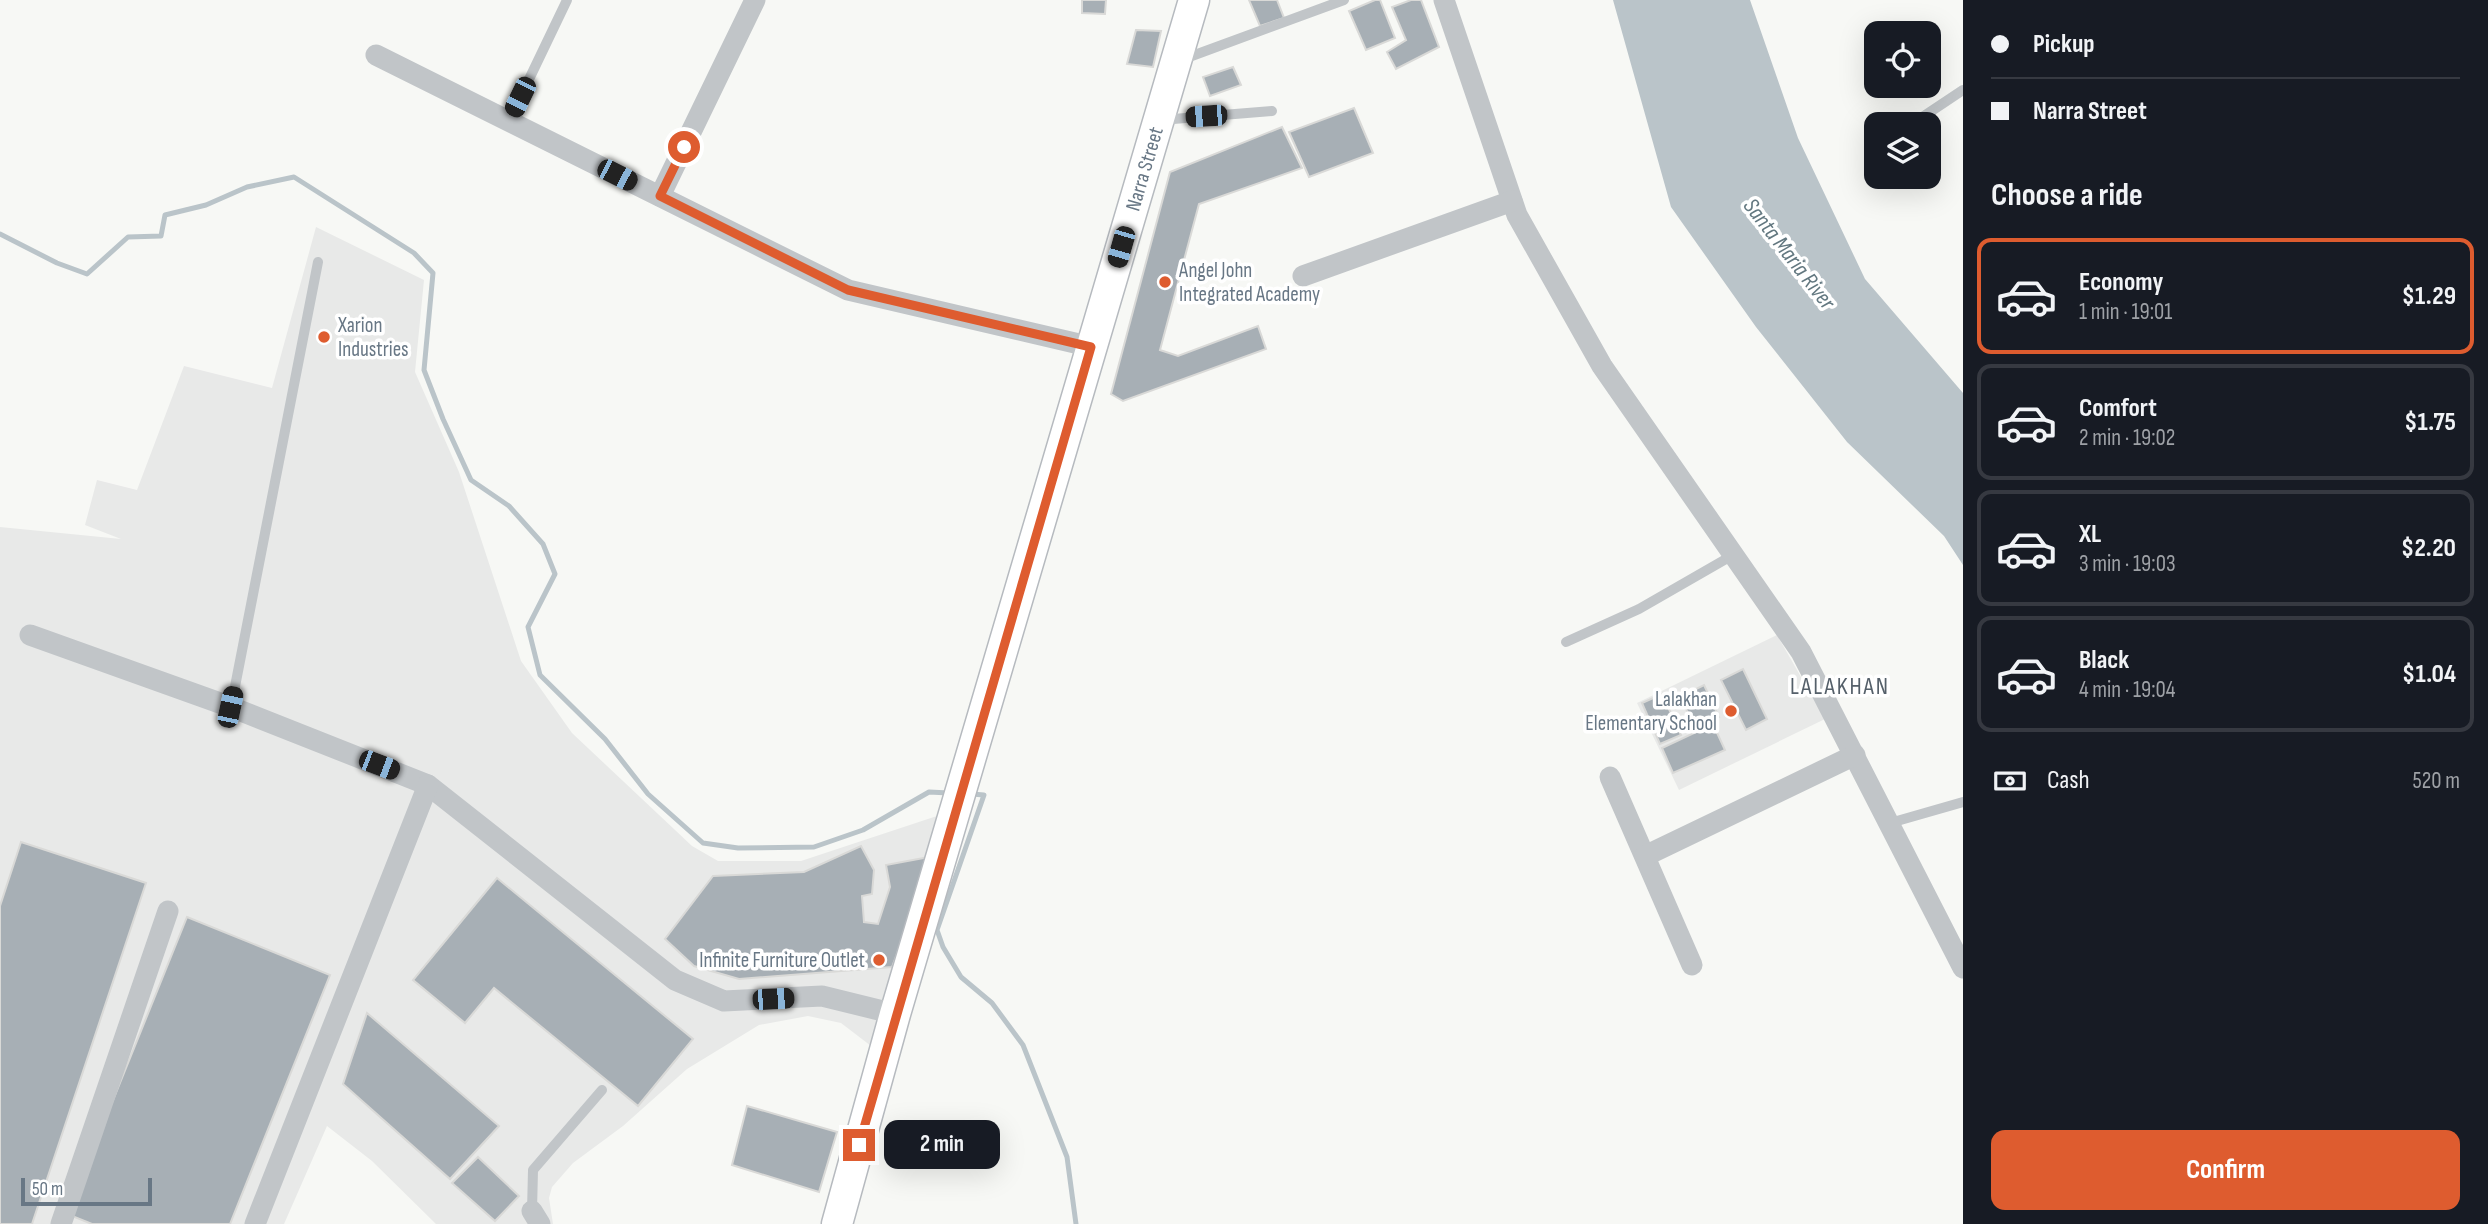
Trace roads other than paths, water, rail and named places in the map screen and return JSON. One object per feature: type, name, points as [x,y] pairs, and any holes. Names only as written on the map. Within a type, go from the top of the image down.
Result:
[{"type":"main road","name":"Narra Street","points":[[837,1224],[895,1014],[1194,0]]},
{"type":"street","points":[[660,196],[755,0]]},
{"type":"street","points":[[1444,0],[1517,215],[1602,366],[1801,652],[1963,968]]},
{"type":"street","points":[[376,55],[848,290],[1091,347]]},
{"type":"street","points":[[1303,276],[1512,201]]},
{"type":"street","points":[[30,635],[230,707],[428,785],[675,979],[724,1001],[822,996],[895,1014]]},
{"type":"street","points":[[1644,856],[1855,755]]},
{"type":"street","points":[[1610,777],[1692,965]]},
{"type":"street","points":[[254,1224],[428,785]]},
{"type":"street","points":[[61,1224],[168,911]]},
{"type":"lane","points":[[509,121],[567,0]]},
{"type":"lane","points":[[1176,63],[1344,0]]},
{"type":"lane","points":[[1930,112],[1963,90]]},
{"type":"lane","points":[[1158,121],[1272,111]]},
{"type":"lane","points":[[230,707],[318,262]]},
{"type":"lane","points":[[1566,642],[1639,609],[1733,555]]},
{"type":"lane","points":[[1890,823],[1963,802]]},
{"type":"lane","points":[[536,1217],[533,1170],[602,1090]]},
{"type":"water","name":"Santa Maria River","points":[[1613,0],[1750,0],[1798,138],[1865,279],[1963,393],[1963,565],[1944,536],[1847,442],[1756,327],[1671,207]]},
{"type":"waterway","points":[[0,234],[57,263],[87,274],[128,237],[161,236],[165,215],[206,205],[247,187],[294,177],[414,253],[433,273],[424,370],[443,419],[471,480],[509,506],[543,544],[555,574],[528,627],[540,675],[605,739],[648,794],[703,843],[738,848],[814,847],[863,830],[929,792],[949,793]]},
{"type":"waterway","points":[[972,794],[984,795],[937,930],[943,947],[961,977],[992,1003],[1023,1045],[1067,1157],[1076,1224]]},
{"type":"place","name":"Angel John Integrated Academy","points":[[1165,282]]},
{"type":"place","name":"Xarion Industries","points":[[324,337]]},
{"type":"place","name":"Lalakhan Elementary School","points":[[1731,711]]},
{"type":"place","name":"Infinite Furniture Outlet","points":[[879,960]]},
{"type":"district","name":"LALAKHAN","points":[[1840,686]]}]
